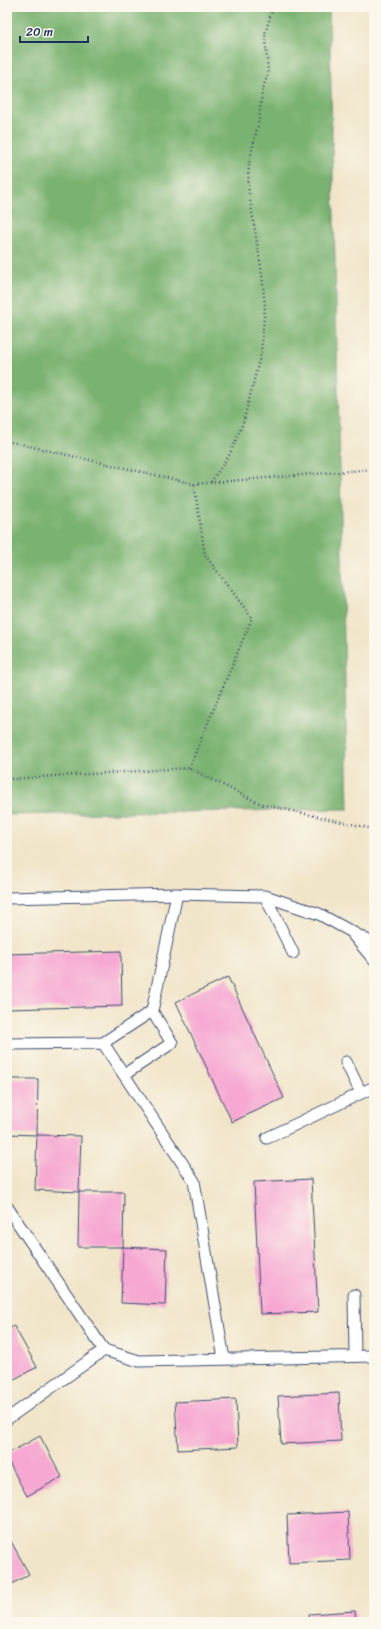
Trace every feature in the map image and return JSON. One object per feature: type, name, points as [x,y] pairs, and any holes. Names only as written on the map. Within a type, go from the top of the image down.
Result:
[{"type":"lane","points":[[125,1074],[172,1043],[152,1011],[177,894]]},
{"type":"lane","points":[[7,898],[177,894],[265,896],[319,914],[374,944]]},
{"type":"lane","points":[[265,896],[293,953]]},
{"type":"lane","points":[[350,930],[374,960]]},
{"type":"lane","points":[[7,1044],[103,1043],[152,1011]]},
{"type":"lane","points":[[103,1043],[125,1074],[194,1181],[224,1359]]},
{"type":"lane","points":[[346,1062],[361,1093]]},
{"type":"lane","points":[[267,1138],[374,1087]]},
{"type":"lane","points":[[7,1207],[104,1350],[139,1361],[355,1355],[374,1356]]},
{"type":"lane","points":[[354,1295],[355,1355]]},
{"type":"lane","points":[[7,1419],[104,1350]]},
{"type":"path","points":[[211,482],[230,454],[243,423],[261,353],[265,306],[256,226],[248,187],[249,163],[259,120],[262,92],[268,73],[265,34],[273,7]]},
{"type":"path","points":[[7,441],[194,484],[374,469]]},
{"type":"path","points":[[189,768],[252,618],[205,555],[194,484]]},
{"type":"path","points":[[7,778],[189,768],[261,804],[374,829]]},
{"type":"green space","points":[[7,7],[329,7],[348,809],[7,815]]},
{"type":"building","points":[[121,951],[122,1006],[7,1009],[7,954]]},
{"type":"building","points":[[228,977],[284,1098],[232,1122],[176,1002]]},
{"type":"building","points":[[7,1079],[38,1079],[37,1135],[7,1134]]},
{"type":"building","points":[[37,1135],[81,1136],[79,1192],[35,1190]]},
{"type":"building","points":[[311,1179],[318,1312],[260,1314],[254,1182]]},
{"type":"building","points":[[79,1192],[124,1192],[123,1247],[78,1247]]},
{"type":"building","points":[[123,1247],[167,1249],[165,1305],[121,1303]]},
{"type":"building","points":[[14,1326],[37,1367],[7,1383],[7,1330]]},
{"type":"building","points":[[339,1393],[341,1441],[281,1444],[278,1396]]},
{"type":"building","points":[[236,1399],[238,1447],[178,1450],[175,1402]]},
{"type":"building","points":[[40,1436],[62,1477],[27,1496],[7,1459],[7,1454]]},
{"type":"building","points":[[348,1512],[350,1560],[289,1563],[287,1515]]},
{"type":"building","points":[[7,1534],[29,1574],[7,1587]]},
{"type":"building","points":[[355,1611],[356,1622],[310,1622],[309,1614]]}]
